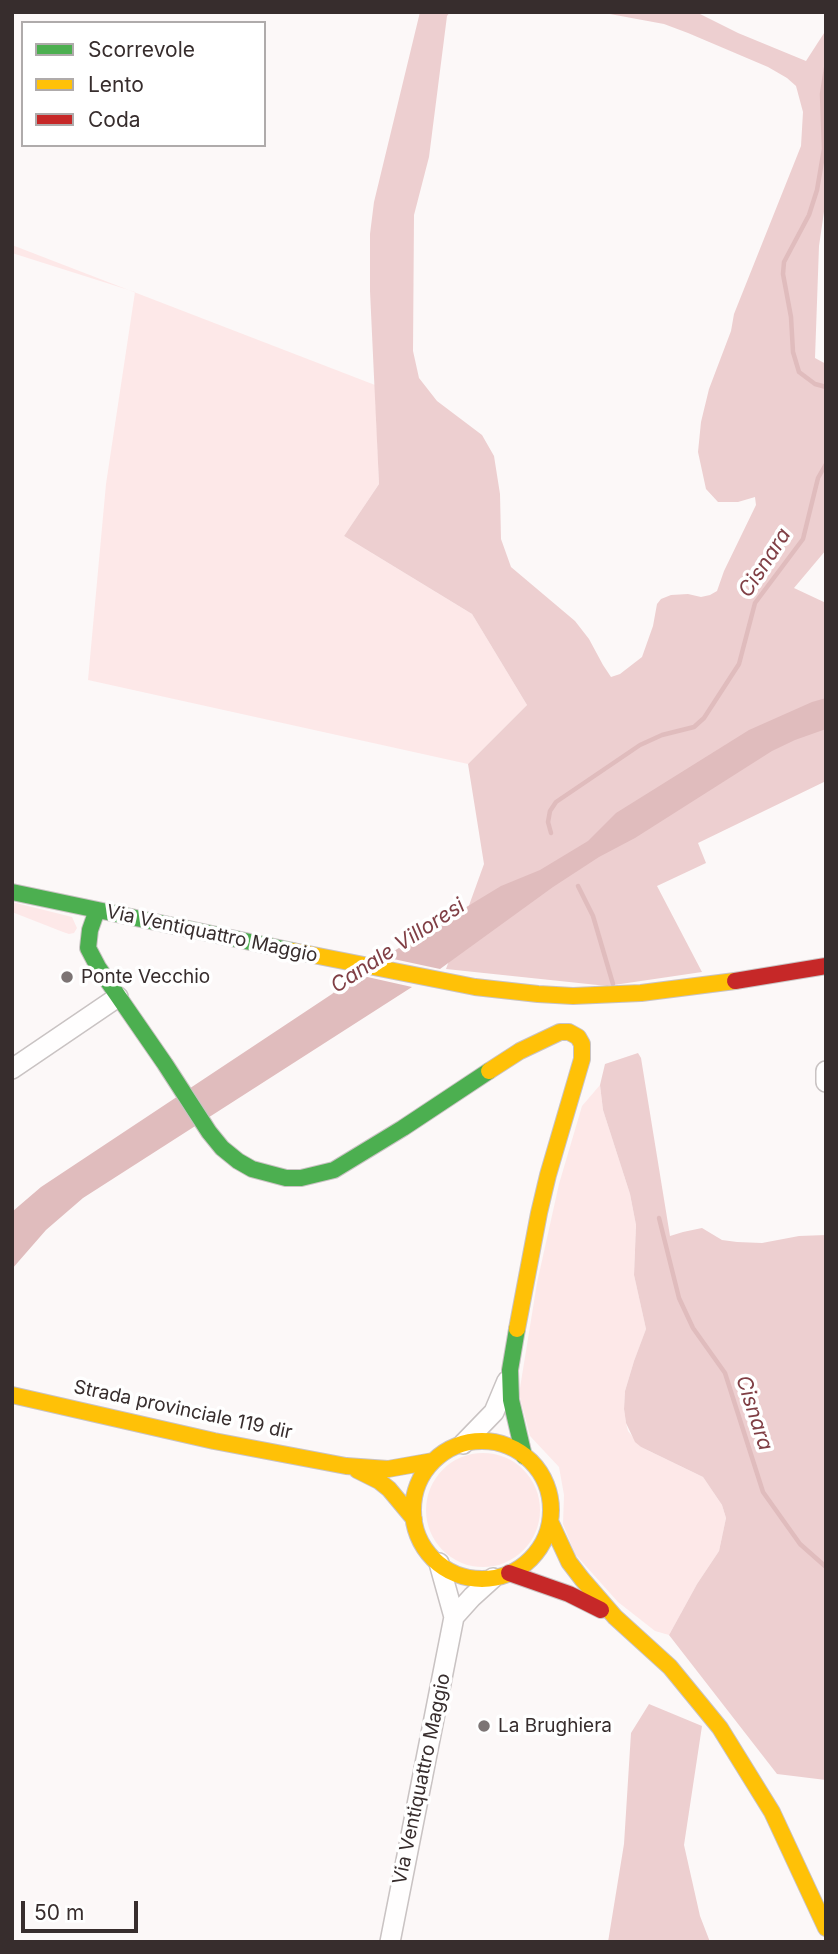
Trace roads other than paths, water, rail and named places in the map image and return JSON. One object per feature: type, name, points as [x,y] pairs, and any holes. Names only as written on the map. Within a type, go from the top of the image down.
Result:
[{"type":"street","name":"Via Ventiquattro Maggio","points":[[12,892],[425,978],[538,994],[606,995],[708,985],[826,965]]},
{"type":"street","points":[[97,910],[90,930],[88,948],[209,1132],[222,1148],[238,1161],[252,1169],[286,1178],[301,1178],[334,1170],[520,1052],[561,1032],[569,1032],[578,1037],[582,1044],[582,1059],[538,1213],[510,1370],[494,1412],[463,1444]]},
{"type":"street","points":[[12,1069],[118,997]]},
{"type":"street","points":[[826,1071],[826,1082]]},
{"type":"street","points":[[510,1370],[511,1400],[524,1456]]},
{"type":"street","name":"Strada provinciale 119 dir","points":[[12,1395],[214,1441],[345,1466],[388,1469],[433,1461]]},
{"type":"street","points":[[454,1616],[472,1597],[501,1575],[521,1566],[540,1547],[550,1521],[551,1509],[541,1474],[524,1456],[502,1444],[489,1441],[452,1448],[433,1461],[425,1471],[415,1494],[414,1519],[422,1544],[439,1563],[459,1575],[482,1578],[501,1575],[569,1594],[615,1617]]},
{"type":"street","name":"Strada provinciale 119 dir","points":[[345,1466],[368,1475],[389,1489],[414,1519]]},
{"type":"street","points":[[550,1521],[569,1562],[582,1579],[615,1617],[670,1667],[720,1728],[772,1812],[826,1928]]},
{"type":"street","name":"Via Ventiquattro Maggio","points":[[390,1942],[454,1616],[439,1563]]},
{"type":"waterway","name":"Cisnara","points":[[826,68],[822,94],[824,149],[817,190],[809,215],[784,262],[783,274],[791,317],[793,352],[799,372],[815,384],[826,387]]},
{"type":"waterway","name":"Cisnara","points":[[551,833],[548,822],[550,811],[556,802],[640,745],[662,735],[694,727],[704,718],[739,664],[755,603],[803,539],[818,478],[826,464]]},
{"type":"waterway","name":"Cisnara","points":[[578,886],[593,916],[613,984]]},
{"type":"waterway","name":"Cisnara","points":[[659,1218],[679,1298],[693,1328],[725,1373],[763,1492],[800,1544],[826,1567]]},
{"type":"place","name":"Ponte Vecchio","points":[[67,977]]},
{"type":"place","name":"La Brughiera","points":[[484,1726]]},
{"type":"water label","name":"Canale Villoresi","points":[[398,946]]}]
